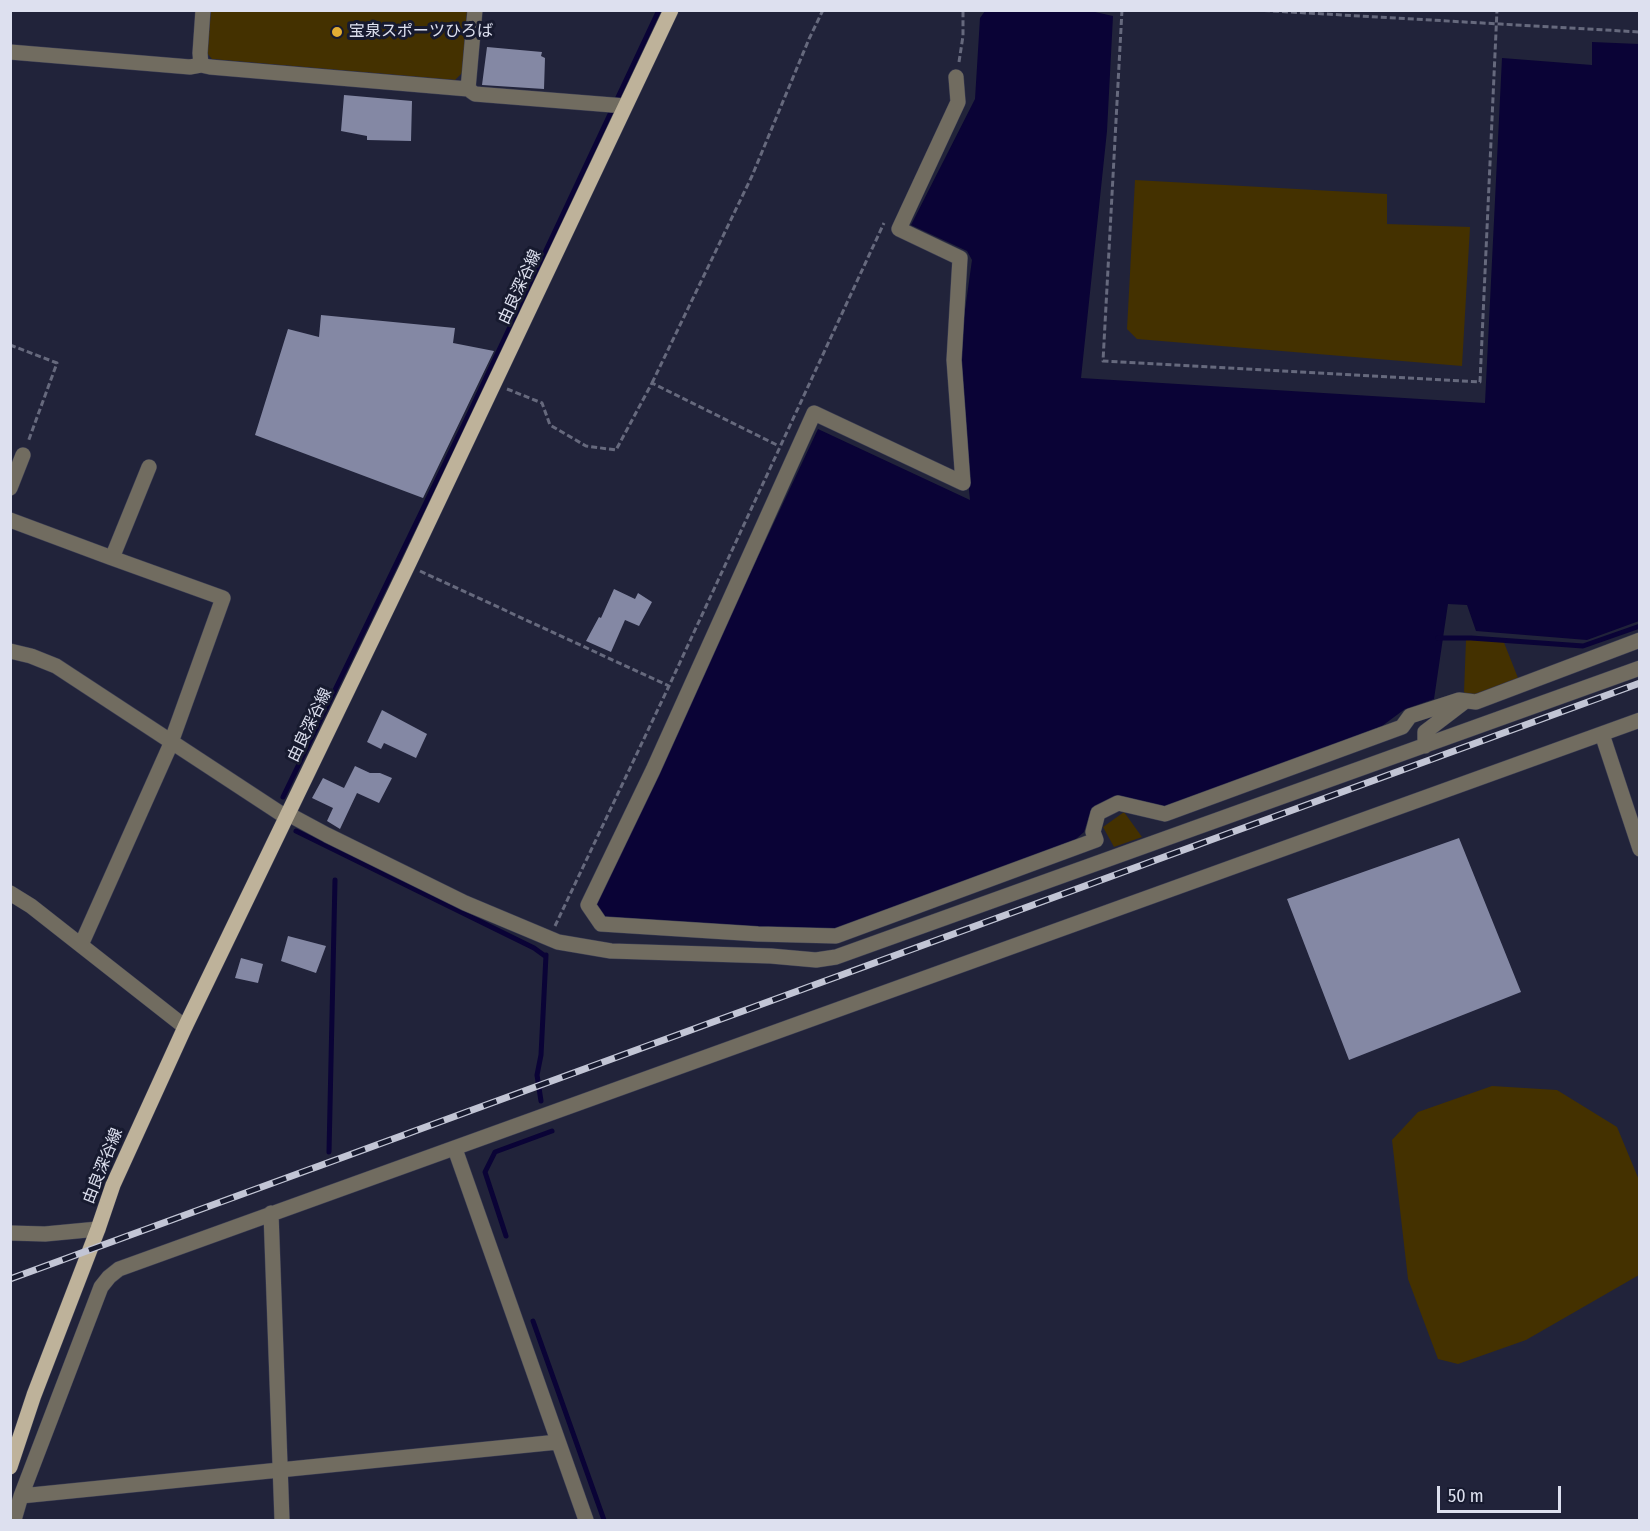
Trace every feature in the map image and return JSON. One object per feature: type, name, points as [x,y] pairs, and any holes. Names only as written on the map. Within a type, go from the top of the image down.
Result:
[{"type":"main road","name":"由良深谷線","points":[[10,1467],[34,1395],[113,1185],[185,1027],[408,565],[670,10]]},
{"type":"street","points":[[201,65],[203,10]]},
{"type":"street","points":[[468,89],[476,10]]},
{"type":"street","points":[[10,52],[190,67],[201,65],[468,89],[475,94],[625,106]]},
{"type":"street","points":[[956,77],[958,102],[899,229],[960,258],[954,360],[963,483],[814,413],[658,759],[588,905],[601,924],[758,934],[836,936],[1096,840],[1093,832],[1098,813],[1118,802],[1165,814],[1402,727],[1410,716],[1459,700],[1476,702],[1640,640]]},
{"type":"street","points":[[10,488],[23,455]]},
{"type":"street","points":[[112,558],[149,467]]},
{"type":"street","points":[[10,520],[223,598],[171,742],[81,945]]},
{"type":"street","points":[[10,651],[56,666],[287,815],[465,903],[558,942],[611,951],[771,956],[816,960],[836,957],[1640,668]]},
{"type":"street","points":[[1425,746],[1425,732],[1465,701]]},
{"type":"street","points":[[14,1521],[21,1496],[101,1287],[119,1269],[1640,720]]},
{"type":"street","points":[[1602,734],[1640,849]]},
{"type":"street","points":[[10,893],[31,906],[185,1027]]},
{"type":"street","points":[[455,1149],[586,1521]]},
{"type":"street","points":[[271,1213],[282,1521]]},
{"type":"street","points":[[10,1233],[45,1234],[98,1229]]},
{"type":"street","points":[[21,1496],[558,1442]]},
{"type":"path","points":[[494,383],[542,403],[550,425],[586,446],[616,450],[652,383],[752,176],[823,10]]},
{"type":"path","points":[[956,77],[963,36],[963,10]]},
{"type":"path","points":[[1122,10],[1103,361],[1480,382],[1497,10]]},
{"type":"path","points":[[1255,10],[1640,32]]},
{"type":"path","points":[[549,938],[669,686],[888,214]]},
{"type":"path","points":[[10,345],[57,363],[23,455]]},
{"type":"path","points":[[652,383],[779,446]]},
{"type":"path","points":[[408,565],[669,686]]},
{"type":"shaded area","name":"宝泉スポーツひろば","points":[[211,11],[467,11],[462,73],[455,80],[212,59],[207,53]]},
{"type":"shaded area","points":[[985,11],[1095,12],[1113,16],[1107,131],[1081,378],[1485,403],[1502,58],[1592,65],[1592,42],[1639,44],[1639,621],[1587,640],[1476,631],[1467,605],[1448,604],[1434,699],[1405,709],[1382,726],[1163,809],[1120,799],[1089,816],[1084,832],[1068,846],[833,931],[604,921],[594,905],[818,429],[970,500],[957,367],[972,260],[967,251],[911,225],[975,99],[980,18]]},
{"type":"shaded area","points":[[1135,180],[1387,194],[1387,224],[1470,227],[1462,366],[1137,339],[1127,329]]},
{"type":"shaded area","points":[[1466,640],[1503,640],[1518,678],[1468,697],[1464,692]]},
{"type":"shaded area","points":[[1124,812],[1142,837],[1114,847],[1103,827]]},
{"type":"shaded area","points":[[1492,1086],[1557,1090],[1617,1127],[1639,1180],[1639,1275],[1526,1340],[1458,1364],[1438,1359],[1408,1279],[1392,1140],[1418,1112]]},
{"type":"building","points":[[487,47],[542,52],[541,56],[545,58],[544,89],[482,85]]},
{"type":"building","points":[[344,95],[412,101],[411,141],[367,140],[367,136],[341,131]]},
{"type":"building","points":[[321,315],[455,328],[453,343],[494,351],[423,498],[255,435],[288,329],[319,337]]},
{"type":"building","points":[[614,589],[635,599],[638,593],[652,602],[639,626],[625,620],[611,652],[586,641],[599,617],[601,618]]},
{"type":"building","points":[[382,710],[427,734],[416,758],[384,743],[381,749],[367,742]]},
{"type":"building","points":[[355,766],[370,773],[380,773],[392,778],[379,803],[357,793],[340,829],[327,821],[333,808],[312,798],[323,778],[344,788]]},
{"type":"building","points":[[1459,838],[1521,992],[1349,1060],[1287,899]]},
{"type":"building","points":[[288,936],[326,946],[316,973],[281,961]]},
{"type":"building","points":[[241,958],[263,964],[258,983],[235,978]]},
{"type":"waterway","points":[[283,797],[469,414],[659,10]]},
{"type":"waterway","points":[[1438,638],[1471,638],[1583,646],[1640,626]]},
{"type":"waterway","points":[[296,831],[534,948],[545,956]]},
{"type":"waterway","points":[[329,1152],[335,880]]},
{"type":"waterway","points":[[541,1101],[537,1075],[541,1055],[546,955]]},
{"type":"waterway","points":[[506,1236],[485,1172],[495,1152],[552,1131]]},
{"type":"waterway","points":[[533,1321],[604,1520]]},
{"type":"railway","points":[[10,1279],[1640,683]]},
{"type":"place","name":"宝泉スポーツひろば","points":[[337,32]]}]
